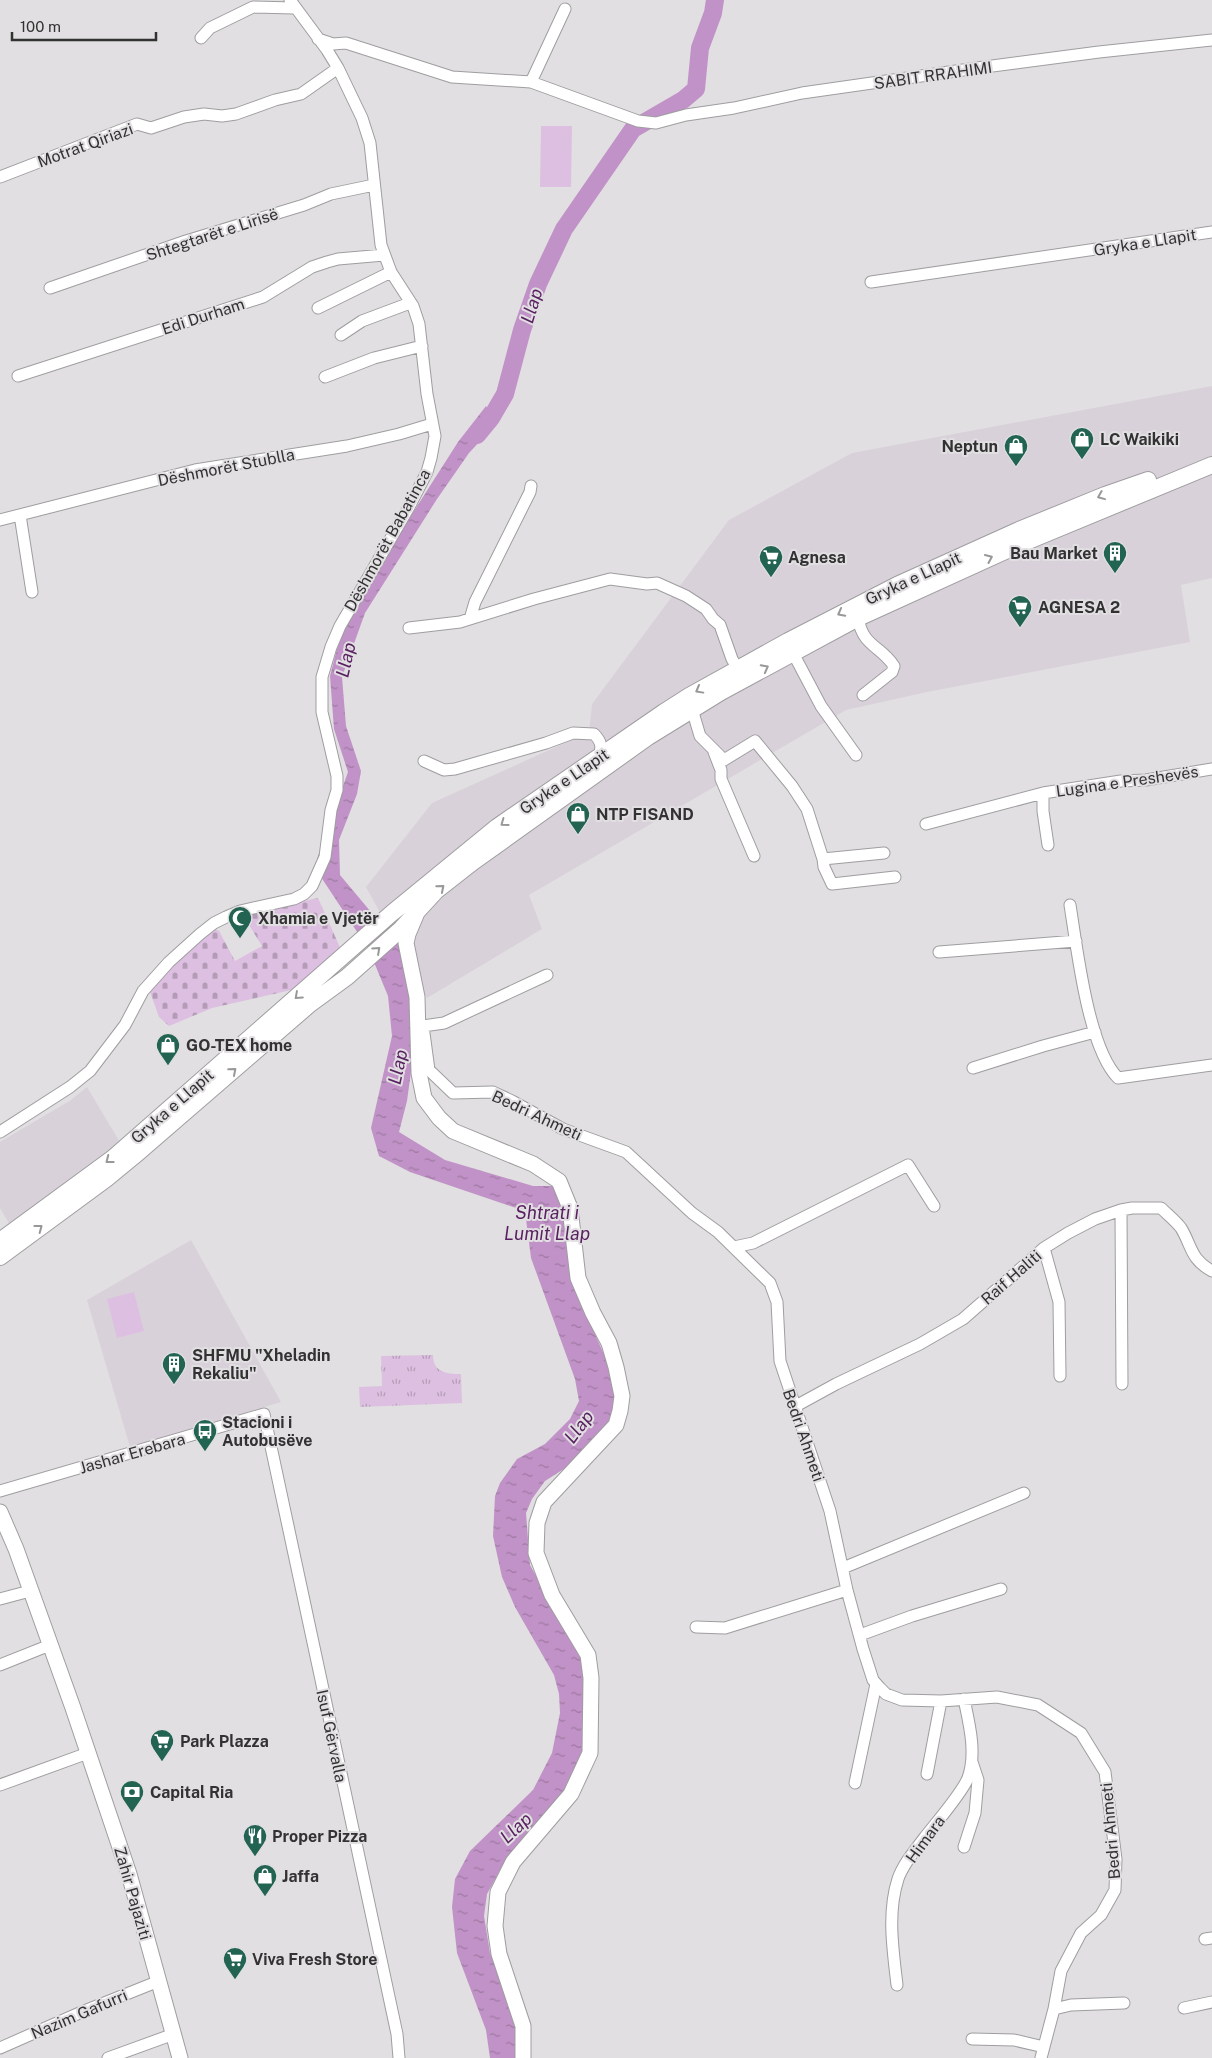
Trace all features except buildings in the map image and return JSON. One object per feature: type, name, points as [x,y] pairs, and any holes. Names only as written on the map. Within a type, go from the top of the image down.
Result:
[{"type":"main road","name":"Gryka e Llapit","points":[[645,733],[689,696],[896,584],[1105,494],[1168,473],[1212,454]]},
{"type":"main road","name":"Gryka e Llapit","points":[[0,1241],[113,1158],[392,913],[497,827],[645,733],[858,618],[1016,546],[1212,465]]},
{"type":"main road","name":"Gryka e Llapit","points":[[0,1257],[106,1179],[310,1004],[407,928],[419,909],[436,891],[602,760]]},
{"type":"main road","points":[[407,928],[406,943],[417,997],[419,1073],[424,1098],[439,1118],[453,1131],[532,1164],[559,1181],[570,1208],[578,1278],[592,1313],[609,1343],[622,1396],[616,1426],[544,1502],[537,1523],[536,1553],[548,1586],[588,1655],[591,1678],[590,1753],[572,1794],[513,1862],[498,1892],[495,1926],[499,1954],[523,2026],[524,2058]]},
{"type":"main road","name":"Zahir Pajaziti","points":[[0,1512],[6,1539],[30,1591],[50,1645],[129,1874],[180,2058]]},
{"type":"street","name":"Dëshmorët Babatinca","points":[[0,1132],[70,1087],[90,1070],[125,1025],[143,991],[169,962],[200,934],[214,923],[240,911],[294,899],[304,894],[312,886],[325,856],[331,810],[337,790],[337,776],[322,712],[322,677],[340,626],[427,472],[434,444],[435,436],[419,324],[384,255],[381,245],[370,144],[362,118],[338,68],[292,4],[253,7],[210,28],[201,38]]},
{"type":"street","points":[[318,39],[333,44],[346,43],[452,77],[531,82],[565,9]]},
{"type":"street","name":"SABIT RRAHIMI","points":[[531,82],[638,121],[656,123],[686,115],[734,108],[802,93],[1099,52],[1212,40]]},
{"type":"street","name":"Motrat Qiriazi","points":[[0,177],[137,124],[151,128],[184,117],[204,114],[230,115],[275,100],[294,97],[307,91],[338,68]]},
{"type":"street","name":"Shtegtarët e Lirisë","points":[[50,288],[195,238],[304,205],[331,194],[374,185]]},
{"type":"street","name":"Gryka e Llapit","points":[[871,282],[1212,232]]},
{"type":"street","name":"Edi Durham","points":[[18,376],[263,296],[312,267],[338,259],[384,255]]},
{"type":"street","points":[[318,308],[391,272]]},
{"type":"street","points":[[341,335],[362,321],[410,303]]},
{"type":"street","points":[[325,377],[374,358],[422,346]]},
{"type":"street","name":"Dëshmorët Stublla","points":[[0,520],[195,470],[346,446],[399,434],[432,424]]},
{"type":"street","points":[[470,619],[475,602],[530,492],[531,486]]},
{"type":"street","points":[[20,515],[32,592]]},
{"type":"street","points":[[409,628],[460,622],[534,599],[610,579],[647,584],[657,583],[686,596],[706,609],[720,625],[732,659],[738,669]]},
{"type":"street","name":"Gryka e Llapit","points":[[858,618],[861,631],[866,639],[894,666],[892,672],[863,695]]},
{"type":"street","points":[[792,653],[821,706],[856,755]]},
{"type":"street","points":[[692,709],[700,736],[724,760],[755,741],[792,786],[807,809],[824,867],[832,884],[895,877]]},
{"type":"street","points":[[424,761],[444,770],[454,769],[546,743],[573,733],[594,734],[600,739],[602,760]]},
{"type":"street","points":[[711,746],[717,758],[721,779],[754,856]]},
{"type":"street","name":"Lugina e Preshevës","points":[[926,824],[1043,793],[1121,781],[1146,780],[1212,769]]},
{"type":"street","name":"Lugina e Preshevës","points":[[1043,793],[1043,812],[1048,845]]},
{"type":"street","points":[[823,859],[884,853]]},
{"type":"street","points":[[1070,905],[1088,1006],[1095,1032],[1111,1070],[1118,1078],[1212,1065]]},
{"type":"street","points":[[939,952],[1076,941]]},
{"type":"street","name":"Bedri Ahmeti","points":[[547,975],[444,1023],[423,1026],[429,1070],[453,1093],[492,1092],[512,1101],[563,1130],[626,1152],[734,1247],[770,1284],[777,1302],[780,1361],[830,1512],[847,1590],[863,1648],[876,1684],[886,1694],[902,1700],[997,1697],[1038,1705],[1081,1733],[1105,1772],[1116,1859],[1115,1890],[1101,1915],[1081,1933],[1068,1956],[1061,1972],[1043,2052],[1014,2040],[972,2039]]},
{"type":"street","points":[[973,1068],[1095,1032]]},
{"type":"street","points":[[734,1247],[753,1243],[908,1165],[934,1206]]},
{"type":"street","name":"Raif Haliti","points":[[794,1407],[836,1384],[920,1344],[963,1319],[1044,1248],[1095,1219],[1121,1210],[1161,1208],[1180,1227],[1192,1254],[1212,1271]]},
{"type":"street","points":[[1121,1210],[1122,1384]]},
{"type":"street","points":[[1044,1248],[1059,1302],[1060,1376]]},
{"type":"street","name":"Jashar Erebara","points":[[0,1491],[264,1414]]},
{"type":"street","name":"Isuf Gërvalla","points":[[264,1414],[397,2034],[398,2058]]},
{"type":"street","points":[[843,1568],[1024,1493]]},
{"type":"street","points":[[860,1635],[912,1616],[1001,1589]]},
{"type":"street","points":[[696,1627],[724,1628],[847,1590]]},
{"type":"street","points":[[0,1598],[30,1591]]},
{"type":"street","points":[[0,1665],[50,1645]]},
{"type":"street","points":[[855,1783],[876,1684]]},
{"type":"street","name":"Himara","points":[[897,1985],[892,1944],[891,1912],[899,1876],[968,1779],[972,1761],[970,1731],[964,1698]]},
{"type":"street","points":[[927,1774],[941,1700]]},
{"type":"street","points":[[0,1785],[88,1753]]},
{"type":"street","points":[[964,1847],[975,1813],[978,1780],[972,1761]]},
{"type":"street","name":"Nazim Gafurri","points":[[0,2048],[159,1981]]},
{"type":"street","points":[[1184,2008],[1212,2002]]},
{"type":"street","points":[[1054,2009],[1070,2005],[1124,2003]]},
{"type":"street","points":[[108,2058],[174,2034]]},
{"type":"shaded area","points":[[1212,386],[1212,578],[1181,585],[1190,642],[927,692],[846,710],[529,895],[542,929],[427,998],[366,887],[432,803],[589,732],[592,704],[729,520],[852,453]]},
{"type":"shaded area","points":[[87,1087],[124,1149],[10,1225],[0,1208],[0,1142],[71,1100]]},
{"type":"shaded area","points":[[191,1240],[281,1402],[130,1447],[87,1300]]},
{"type":"green space","points":[[541,126],[572,126],[571,187],[540,187]]},
{"type":"green space","points":[[318,898],[342,952],[304,987],[212,1008],[169,1026],[159,1017],[150,992],[158,978],[215,929],[219,931],[235,961],[262,946],[243,915]]},
{"type":"green space","points":[[134,1292],[144,1331],[117,1338],[107,1299]]},
{"type":"green space","points":[[433,1355],[435,1365],[441,1371],[461,1374],[462,1403],[360,1407],[359,1387],[382,1386],[381,1356]]},
{"type":"water","name":"Shtrati i Lumit Llap","points":[[486,406],[496,424],[469,453],[437,499],[365,613],[342,677],[346,726],[361,771],[357,794],[339,840],[340,875],[376,918],[399,938],[417,1028],[407,1101],[399,1132],[445,1160],[533,1186],[554,1186],[566,1216],[569,1262],[580,1301],[612,1372],[616,1403],[610,1422],[581,1458],[545,1481],[532,1499],[526,1513],[530,1565],[588,1670],[587,1758],[550,1819],[505,1861],[487,1894],[484,1916],[490,1953],[511,2002],[521,2040],[519,2058],[490,2058],[486,2030],[457,1953],[452,1907],[455,1879],[470,1851],[533,1790],[552,1753],[560,1713],[559,1694],[554,1675],[515,1607],[502,1577],[493,1536],[495,1496],[500,1483],[517,1459],[545,1444],[570,1419],[579,1401],[575,1379],[531,1258],[525,1211],[410,1172],[379,1156],[371,1128],[392,1036],[388,996],[369,950],[319,874],[317,859],[348,772],[334,729],[330,676],[339,641],[356,607],[393,544],[458,442]]},
{"type":"waterway","name":"Llap","points":[[477,435],[491,418],[505,394],[522,330],[538,284],[564,229],[633,129],[683,100],[696,89],[700,48],[713,13],[715,0]]},
{"type":"place","name":"LC Waikiki","points":[[1082,460]]},
{"type":"place","name":"Neptun","points":[[1016,467]]},
{"type":"place","name":"Bau Market","points":[[1115,574]]},
{"type":"place","name":"Agnesa","points":[[771,578]]},
{"type":"place","name":"AGNESA 2","points":[[1020,628]]},
{"type":"place","name":"NTP FISAND","points":[[578,835]]},
{"type":"place","name":"Xhamia e Vjetër","points":[[240,939]]},
{"type":"place","name":"GO-TEX home","points":[[168,1066]]},
{"type":"place","name":"SHFMU \"Xheladin Rekaliu\"","points":[[174,1385]]},
{"type":"place","name":"Stacioni i Autobusëve","points":[[205,1452]]},
{"type":"place","name":"Park Plazza","points":[[162,1762]]},
{"type":"place","name":"Capital Ria","points":[[132,1813]]},
{"type":"place","name":"Proper Pizza","points":[[255,1857]]},
{"type":"place","name":"Jaffa","points":[[265,1897]]},
{"type":"place","name":"Viva Fresh Store","points":[[235,1980]]}]
